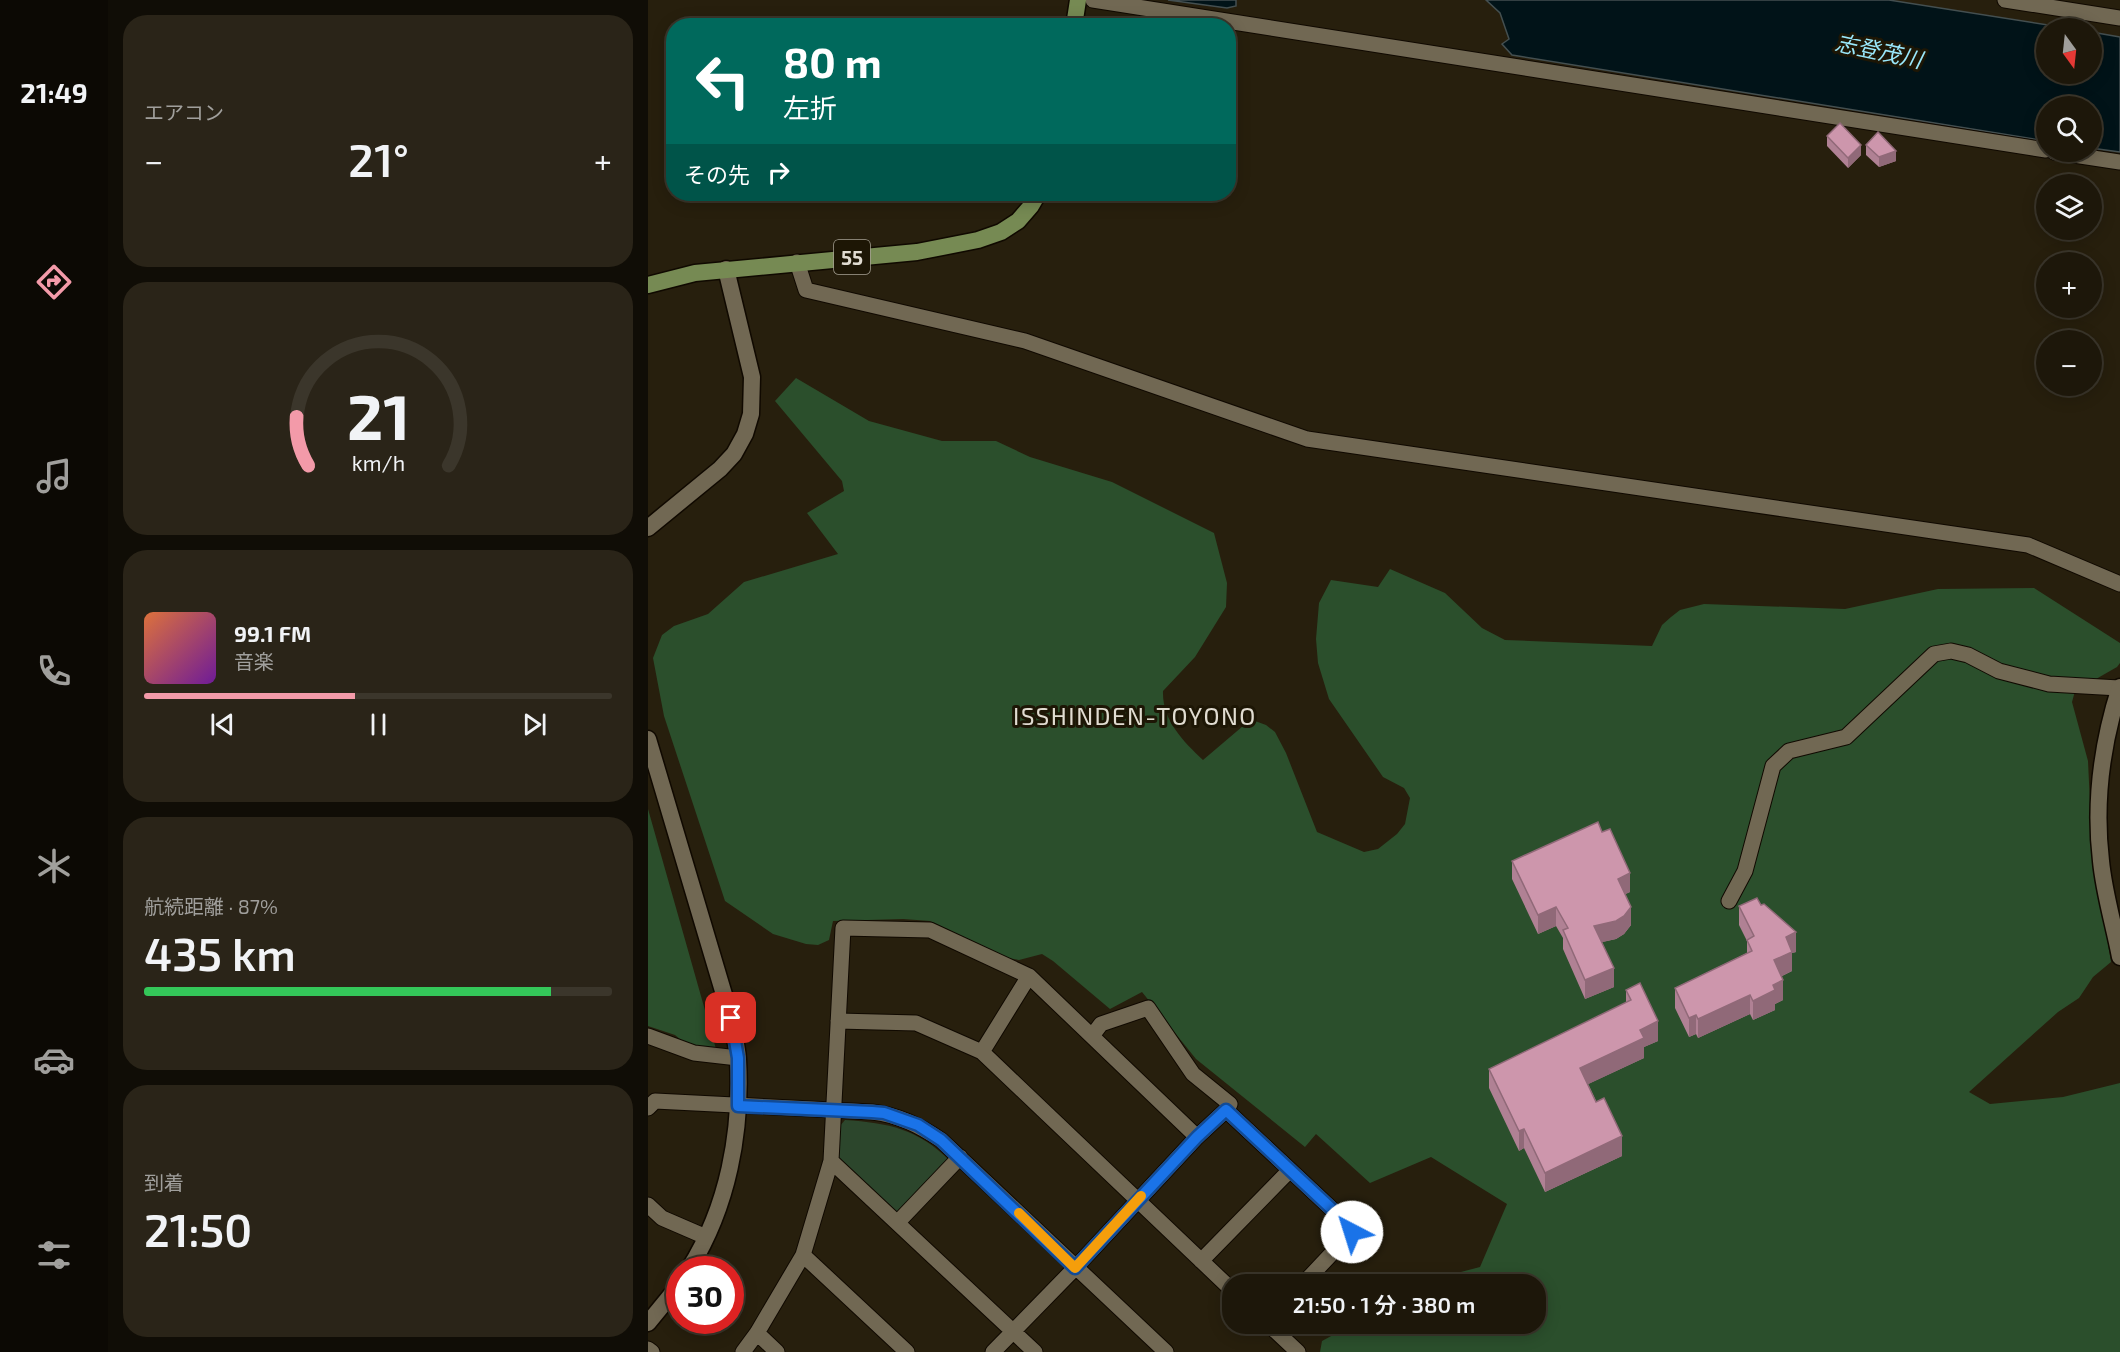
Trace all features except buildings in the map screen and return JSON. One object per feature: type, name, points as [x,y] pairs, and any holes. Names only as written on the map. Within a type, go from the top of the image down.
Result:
[{"type":"main road","points":[[1075,18],[1078,0]]},
{"type":"main road","name":"55","points":[[648,285],[695,273],[917,252],[978,240],[1001,232],[1018,221],[1034,201]]},
{"type":"street","points":[[1093,0],[1207,18]]},
{"type":"street","points":[[2006,0],[2120,18]]},
{"type":"street","points":[[1236,23],[2036,148]]},
{"type":"street","points":[[2102,159],[2120,162]]},
{"type":"street","points":[[797,262],[806,290],[1025,341],[1307,439],[2028,545],[2120,584]]},
{"type":"street","points":[[648,528],[720,469],[734,454],[745,434],[751,414],[752,377],[726,269]]},
{"type":"street","points":[[1729,901],[1745,872],[1773,766],[1780,757],[1789,751],[1846,737],[1934,654],[1951,651],[1968,655],[1998,671],[2049,684],[2120,688],[2100,774],[2098,808],[2101,863],[2120,957]]},
{"type":"street","points":[[648,739],[728,1007],[738,1058],[738,1106],[728,1180],[706,1237],[696,1256]]},
{"type":"street","points":[[743,1352],[757,1333],[803,1256],[831,1161],[843,928],[930,930],[1029,976],[1197,1137]]},
{"type":"street","points":[[982,1052],[1029,976]]},
{"type":"street","points":[[993,1352],[1230,1104],[1192,1074],[1148,1008],[1101,1024],[1092,1036]]},
{"type":"street","points":[[838,1021],[916,1023],[982,1052],[1222,1281]]},
{"type":"street","points":[[648,1036],[694,1053],[738,1058]]},
{"type":"street","points":[[648,1108],[655,1101],[878,1112],[918,1125],[941,1140],[960,1157],[1166,1352]]},
{"type":"street","points":[[1226,1110],[1352,1228],[1352,1232],[1312,1274]]},
{"type":"street","points":[[898,1222],[960,1157]]},
{"type":"street","points":[[831,1161],[1035,1352]]},
{"type":"street","points":[[1201,1261],[1290,1170]]},
{"type":"street","points":[[648,1205],[662,1218],[706,1237]]},
{"type":"street","points":[[803,1256],[907,1352]]},
{"type":"street","points":[[648,1323],[666,1301]]},
{"type":"street","points":[[757,1333],[777,1352]]},
{"type":"street","points":[[1279,1334],[1298,1352]]},
{"type":"street","points":[[648,1348],[652,1352]]},
{"type":"green space","points":[[796,378],[869,421],[942,441],[996,441],[1030,457],[1112,482],[1214,533],[1227,583],[1226,607],[1195,657],[1163,691],[1170,721],[1181,737],[1203,760],[1243,726],[1255,721],[1266,725],[1275,732],[1286,753],[1317,832],[1364,852],[1378,849],[1397,834],[1405,824],[1410,798],[1404,788],[1383,777],[1329,699],[1318,663],[1316,639],[1319,603],[1331,580],[1378,587],[1390,569],[1445,593],[1482,628],[1505,640],[1652,646],[1662,625],[1671,617],[1680,610],[1704,604],[1845,609],[1938,589],[2034,588],[2120,643],[2120,663],[2117,667],[2075,691],[2072,702],[2088,761],[2092,846],[2111,962],[2093,977],[2079,998],[2058,1012],[1969,1092],[1990,1104],[2063,1097],[2120,1083],[2120,1352],[1320,1352],[1322,1341],[1335,1334],[1546,1334],[1546,1274],[1453,1274],[1480,1267],[1507,1204],[1431,1157],[1370,1183],[1316,1134],[1305,1147],[1196,1059],[1142,992],[1110,1009],[1042,954],[1019,960],[1008,958],[930,921],[903,919],[833,921],[829,940],[818,945],[806,944],[773,934],[725,901],[664,716],[653,658],[662,635],[674,626],[708,614],[744,582],[838,554],[807,513],[844,491],[842,481],[775,401]]},
{"type":"green space","points":[[648,809],[716,1049],[693,1050],[675,1035],[648,1026]]},
{"type":"green space","points":[[845,1120],[875,1123],[902,1130],[926,1142],[950,1161],[899,1214],[838,1158],[839,1127]]},
{"type":"water","points":[[1168,0],[1236,0],[1236,6],[1227,8]]},
{"type":"water","name":"志登茂川","points":[[1486,0],[1889,0],[2036,23],[2036,84],[2102,84],[2102,34],[2120,37],[2120,152],[2102,150],[2102,96],[2036,96],[2036,139],[1512,55],[1502,44],[1509,39],[1500,13]]},
{"type":"slow traffic","points":[[1019,1213],[1075,1268],[1141,1196]]},
{"type":"district","name":"ISSHINDEN-TOYONO","points":[[1135,715]]},
{"type":"route","points":[[731,1018],[738,1058],[738,1106],[884,1113],[918,1125],[951,1148],[1075,1268],[1197,1137],[1226,1110],[1352,1228],[1352,1232]]}]
